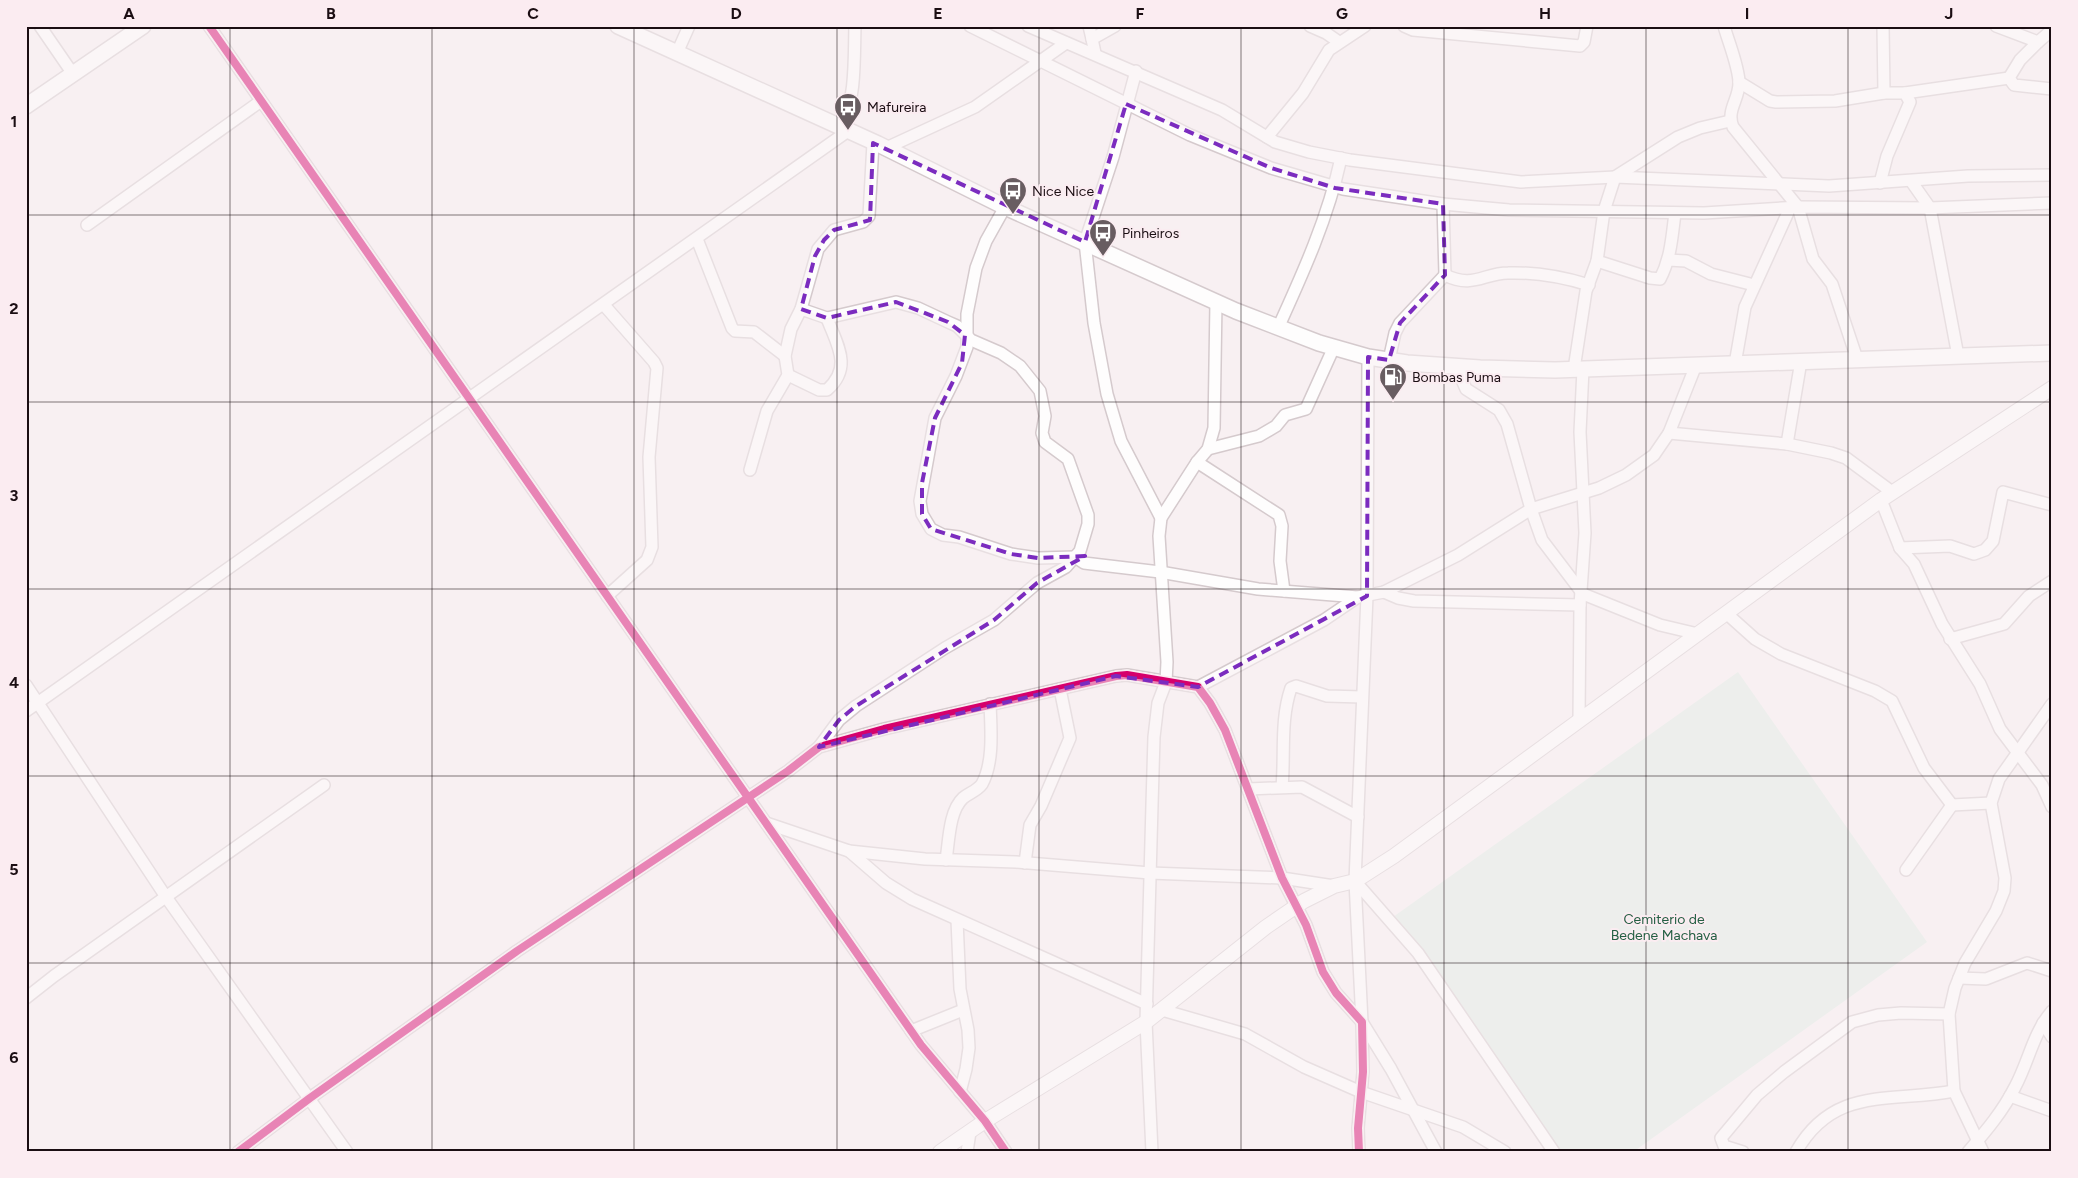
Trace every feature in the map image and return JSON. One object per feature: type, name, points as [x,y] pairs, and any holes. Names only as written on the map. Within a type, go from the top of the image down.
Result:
[{"type":"main road","points":[[26,106],[142,26]]},
{"type":"main road","points":[[618,26],[845,130],[1005,207],[1216,302],[1278,328],[1368,357],[1456,366],[1579,369],[2052,353]]},
{"type":"street","points":[[40,26],[73,74]]},
{"type":"street","points":[[208,26],[911,1031],[985,1121],[1006,1152]]},
{"type":"street","points":[[677,53],[689,26]]},
{"type":"street","points":[[26,711],[469,401],[697,239],[845,130],[856,51],[855,26]]},
{"type":"street","points":[[970,26],[1190,135],[1271,168],[1335,188],[1443,204],[1509,210],[1604,210],[1675,213],[1794,208],[1930,208],[2052,203]]},
{"type":"street","points":[[1028,26],[1066,43],[1095,53],[1222,110],[1267,137],[1309,152],[1341,158],[1521,182],[1615,177],[1829,186],[1911,182],[1968,176],[2052,175]]},
{"type":"street","points":[[1089,26],[1095,53]]},
{"type":"street","points":[[1092,39],[1115,26]]},
{"type":"street","points":[[1311,26],[1339,42]]},
{"type":"street","points":[[1267,137],[1303,93],[1329,50],[1365,26]]},
{"type":"street","points":[[1404,26],[1413,30],[1468,31],[1580,46],[1584,42],[1587,26]]},
{"type":"street","points":[[1724,26],[1739,82],[1730,111],[1730,121],[1733,128],[1781,185],[1794,208],[1812,259],[1832,284],[1857,359]]},
{"type":"street","points":[[1884,26],[1884,94]]},
{"type":"street","points":[[1996,26],[2038,42]]},
{"type":"street","points":[[2009,78],[2020,60],[2052,30]]},
{"type":"street","points":[[750,470],[767,411],[788,375],[785,356],[791,329],[801,309],[815,256],[821,244],[834,230],[863,222],[870,216],[879,146],[975,107],[1066,43]]},
{"type":"street","points":[[1136,71],[1113,157],[1084,242],[1094,323],[1107,394],[1121,441],[1160,518],[1160,572],[1165,616],[1166,682],[1158,703],[1154,737],[1146,1022],[1152,1152]]},
{"type":"street","points":[[1739,82],[1770,101],[1776,102],[1835,101],[2009,78]]},
{"type":"street","points":[[2009,78],[2014,85],[2019,87],[2052,89]]},
{"type":"street","points":[[1880,183],[1887,156],[1910,102],[1905,93]]},
{"type":"street","points":[[87,226],[261,101]]},
{"type":"street","points":[[1580,719],[1581,599],[1585,533],[1582,494],[1579,369],[1589,284],[1597,260],[1604,210],[1615,177],[1678,137],[1700,128],[1730,121]]},
{"type":"street","points":[[1278,328],[1316,241],[1335,188],[1341,158]]},
{"type":"street","points":[[1911,182],[1930,208],[1958,356]]},
{"type":"street","points":[[1389,360],[1395,333],[1402,319],[1445,275],[1443,204]]},
{"type":"street","points":[[1005,207],[986,241],[976,268],[967,314],[965,336],[967,347],[962,363],[935,418],[920,501],[922,514],[931,529],[943,536],[959,537],[1011,554],[1038,558],[1074,557],[1084,563],[1160,572],[1208,582],[1284,591],[1362,596],[1384,592],[1458,555],[1531,509],[1599,488],[1626,474],[1654,455],[1669,433],[1696,365]]},
{"type":"street","points":[[1735,364],[1741,321],[1754,285],[1794,208]]},
{"type":"street","points":[[1597,260],[1650,278],[1660,279],[1668,260],[1675,213]]},
{"type":"street","points":[[697,239],[732,328],[735,331],[754,332],[785,356]]},
{"type":"street","points":[[1668,260],[1686,261],[1711,274],[1754,285]]},
{"type":"street","points":[[1445,275],[1456,280],[1472,281],[1486,279],[1499,273],[1510,272],[1566,278],[1589,284]]},
{"type":"street","points":[[238,1152],[310,1098],[517,951],[819,747],[839,720],[856,706],[945,648],[994,620],[1037,583],[1066,567],[1080,551],[1088,524],[1088,515],[1068,459],[1045,442],[1042,433],[1044,416],[1040,391],[1020,366],[1008,357],[965,336],[957,326],[918,308],[896,302],[827,318],[801,309]]},
{"type":"street","points":[[1160,518],[1196,462],[1208,449],[1214,428],[1216,302]]},
{"type":"street","points":[[604,305],[654,362],[657,368],[649,456],[652,548],[647,560],[607,596]]},
{"type":"street","points":[[788,375],[819,390],[827,390],[834,383],[840,373],[842,356],[827,318]]},
{"type":"street","points":[[1208,449],[1259,436],[1276,426],[1285,415],[1306,408],[1334,347]]},
{"type":"street","points":[[1359,1152],[1362,1022],[1355,881],[1358,817],[1357,780],[1362,697],[1362,596],[1368,357]]},
{"type":"street","points":[[1787,444],[1801,361]]},
{"type":"street","points":[[1456,366],[1466,388],[1499,410],[1507,424],[1531,509],[1542,540],[1581,599]]},
{"type":"street","points":[[940,1152],[985,1121],[1146,1022],[1266,927],[1296,906],[1334,886],[1355,881],[1394,856],[1887,496],[2052,388]]},
{"type":"street","points":[[1669,433],[1787,444],[1846,458],[1887,496],[1900,548],[1914,564],[1950,639],[1980,684],[2000,729],[2020,752],[2042,785],[2052,807]]},
{"type":"street","points":[[1196,462],[1279,515],[1282,526],[1280,561],[1284,591]]},
{"type":"street","points":[[1900,548],[1950,546],[1969,553],[1979,552],[1990,546],[1993,541],[2003,492],[2052,505]]},
{"type":"street","points":[[1950,639],[2004,624],[2029,596],[2052,581]]},
{"type":"street","points":[[1384,592],[1398,598],[1414,601],[1581,599],[1660,625],[1698,634]]},
{"type":"street","points":[[819,747],[990,704],[1127,674],[1198,687],[1324,620],[1362,596]]},
{"type":"street","points":[[1726,613],[1755,639],[1781,654],[1875,691],[1892,701],[1924,768],[1952,805]]},
{"type":"street","points":[[26,686],[166,898],[347,1152]]},
{"type":"street","points":[[1282,787],[1285,749],[1283,725],[1291,688],[1296,686],[1327,696],[1362,697]]},
{"type":"street","points":[[1198,687],[1210,702],[1225,730],[1282,878],[1316,948],[1323,972],[1336,993],[1362,1022],[1436,1152]]},
{"type":"street","points":[[1025,863],[1030,825],[1041,806],[1070,738],[1060,689]]},
{"type":"street","points":[[946,860],[952,821],[959,803],[982,784],[986,772],[990,745],[990,704]]},
{"type":"street","points":[[1980,1146],[1954,1091],[1949,1014],[1959,978],[1979,936],[1996,911],[2004,891],[2005,878],[1990,803],[1999,779],[2020,752],[2052,704]]},
{"type":"street","points":[[26,998],[54,976],[324,785]]},
{"type":"street","points":[[1248,788],[1302,787],[1358,817]]},
{"type":"street","points":[[1952,805],[1990,803]]},
{"type":"street","points":[[1906,870],[1952,805]]},
{"type":"street","points":[[766,822],[849,851],[946,860],[1025,863],[1150,873],[1282,878],[1334,886]]},
{"type":"street","points":[[849,851],[886,883],[912,899],[1147,1004]]},
{"type":"street","points":[[1355,881],[1418,952],[1554,1152]]},
{"type":"street","points":[[957,920],[963,1010],[968,1030],[969,1048],[960,1092]]},
{"type":"street","points":[[1959,978],[1986,979],[2020,964],[2027,963],[2052,971]]},
{"type":"street","points":[[911,1031],[963,1010]]},
{"type":"street","points":[[1162,1010],[1245,1034],[1304,1068],[1361,1092],[1463,1127],[1505,1152]]},
{"type":"street","points":[[1968,1152],[1980,1146],[2010,1096],[2043,1023],[2052,1011]]},
{"type":"street","points":[[1744,1152],[1724,1146],[1721,1138],[1757,1095],[1784,1072],[1852,1022],[1878,1015],[1901,1013],[1949,1014]]},
{"type":"street","points":[[2043,1023],[2052,1037]]},
{"type":"street","points":[[1796,1152],[1819,1121],[1837,1110],[1859,1101],[1954,1091]]},
{"type":"street","points":[[2010,1096],[2052,1111]]},
{"type":"street","points":[[967,1152],[970,1132]]},
{"type":"highlighted area","points":[[1126,104],[1271,168],[1335,188],[1443,204],[1445,275],[1400,323],[1389,360],[1368,357],[1367,596],[1198,687],[1116,676],[819,747],[839,720],[856,706],[994,620],[1037,583],[1085,556],[1038,558],[1011,554],[931,529],[922,514],[922,483],[935,418],[962,363],[965,335],[948,322],[896,302],[827,318],[801,309],[815,256],[824,240],[834,230],[870,220],[873,143],[1085,242]]},
{"type":"green space","name":"Cemiterio de Bedene Machava","points":[[1738,672],[1927,942],[1633,1152],[1558,1152],[1393,917]]},
{"type":"cycle path","points":[[209,26],[921,1045],[985,1121],[1006,1152]]},
{"type":"cycle path","points":[[238,1152],[310,1098],[517,951],[788,771],[819,747],[884,729],[1127,675],[1198,687],[1210,703],[1225,730],[1282,878],[1306,925],[1323,972],[1336,993],[1362,1022],[1363,1072],[1358,1128],[1359,1152]]},
{"type":"place","name":"Mafureira","points":[[848,131]]},
{"type":"place","name":"Nice Nice","points":[[1013,215]]},
{"type":"place","name":"Pinheiros","points":[[1103,257]]},
{"type":"place","name":"Bombas Puma","points":[[1393,401]]}]
